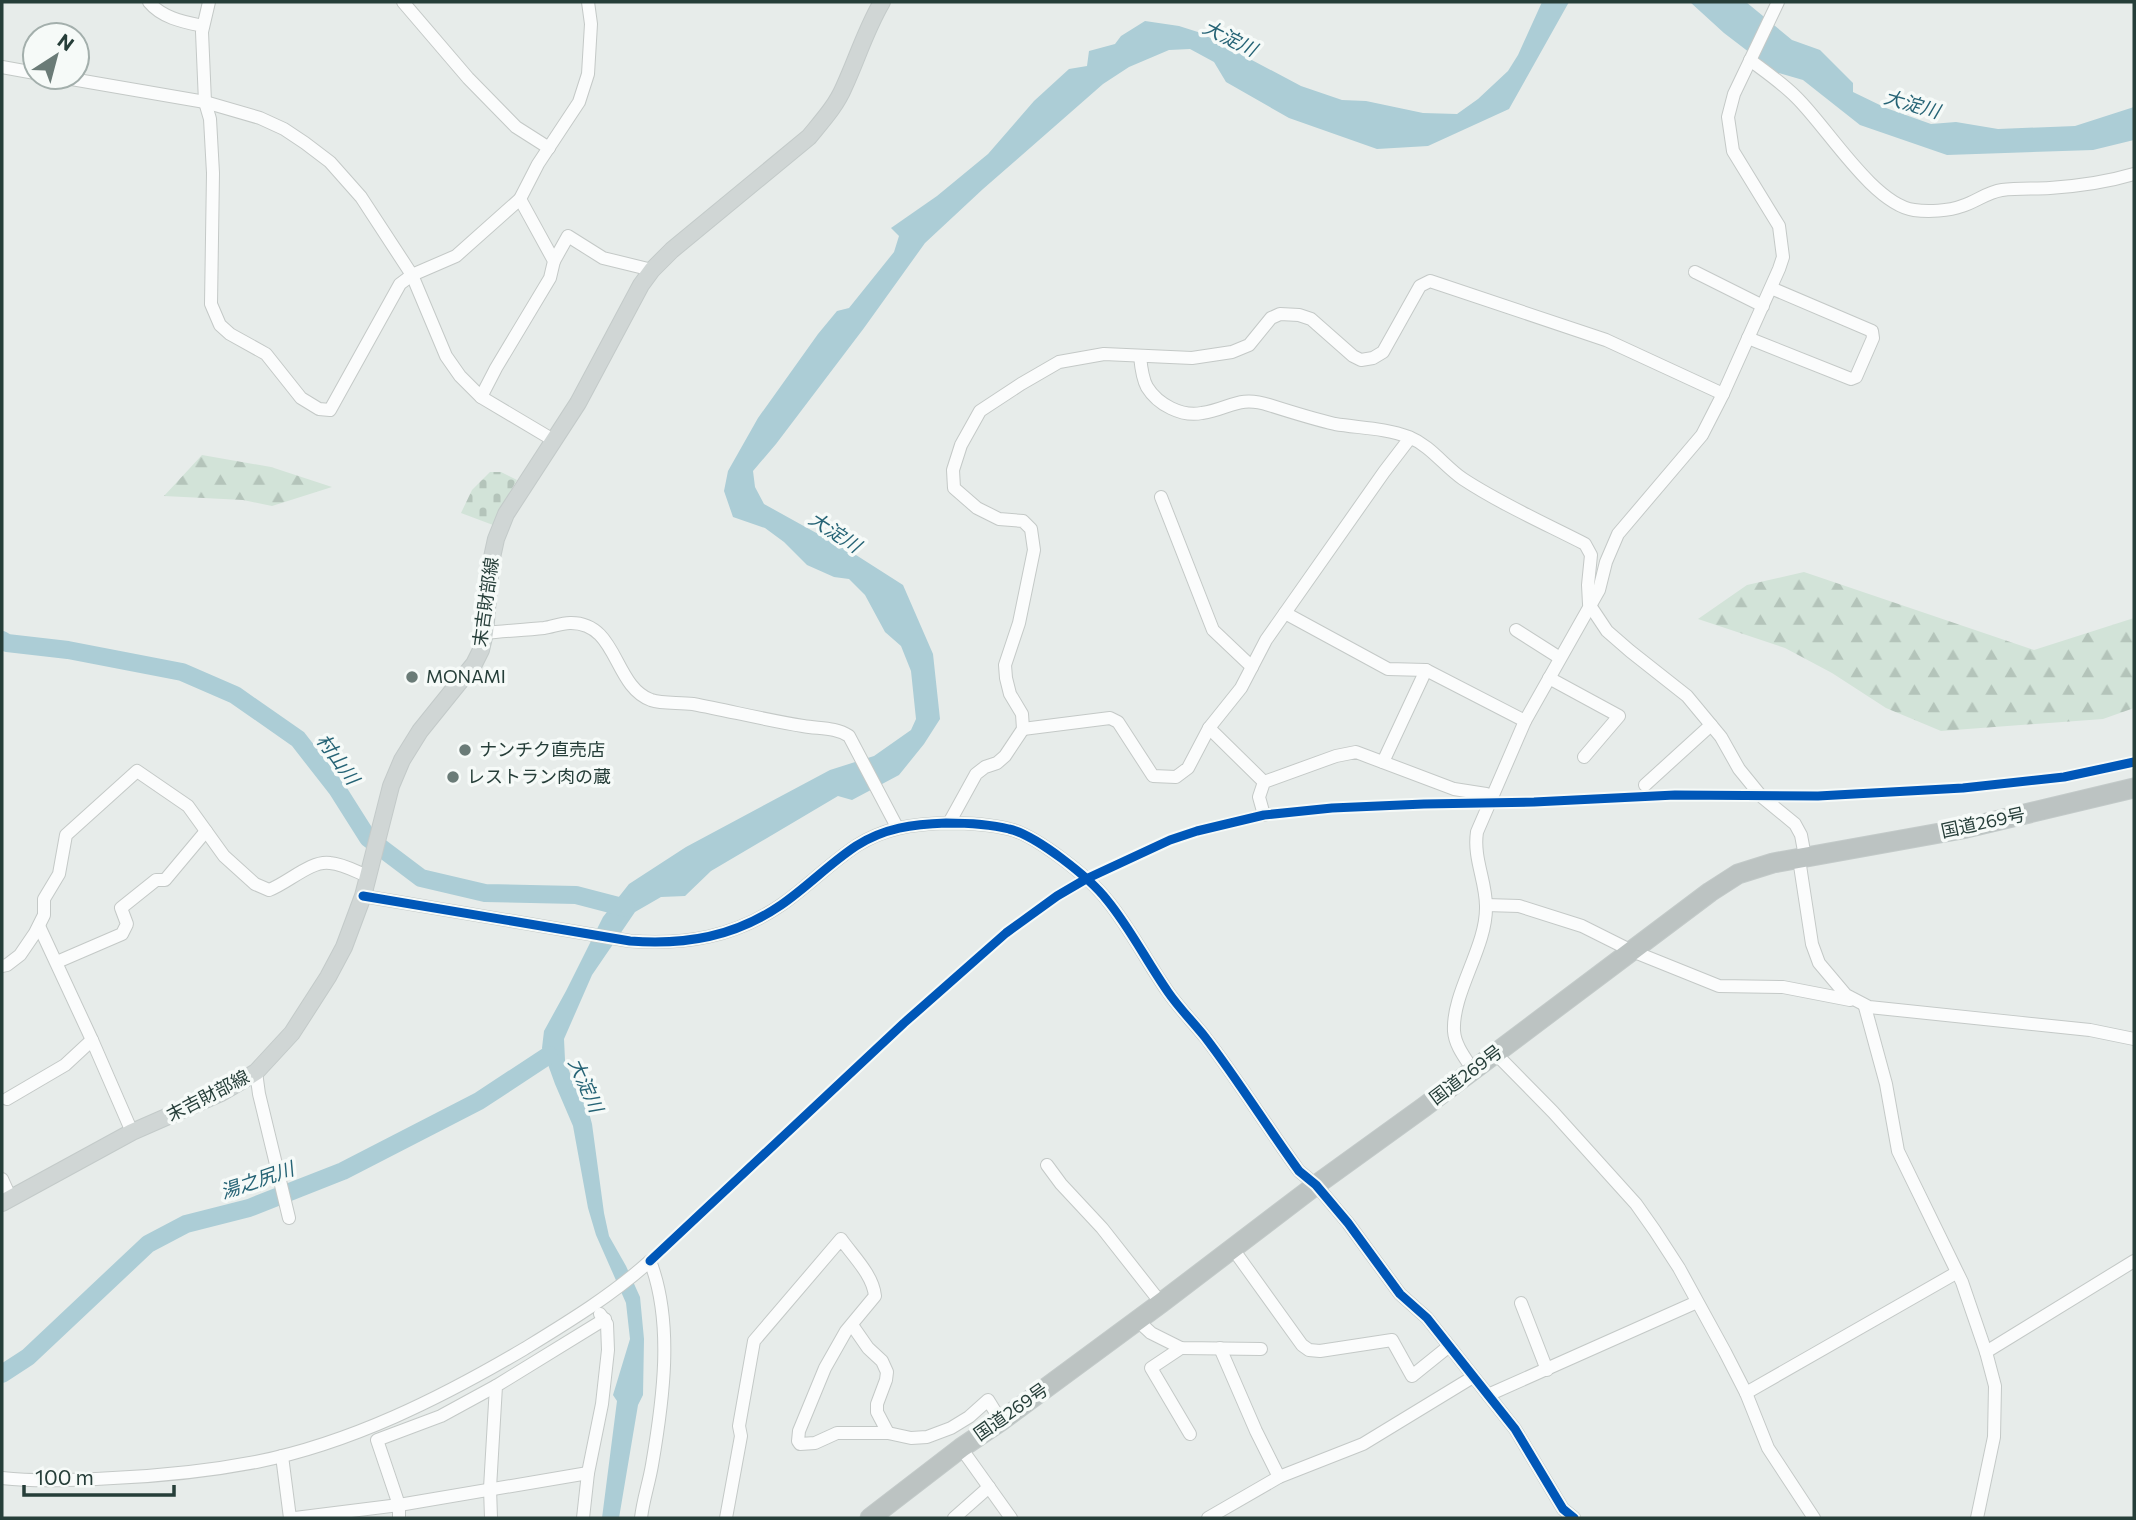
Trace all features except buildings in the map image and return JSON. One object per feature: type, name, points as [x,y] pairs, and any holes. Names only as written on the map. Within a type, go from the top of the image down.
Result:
[{"type":"highway","name":"国道269号","points":[[870,1518],[1710,892],[1738,874],[1773,863],[1962,829],[2134,788]]},
{"type":"main road","name":"末吉財部線","points":[[7,1201],[132,1132],[222,1093],[256,1072],[292,1034],[344,947],[363,896],[391,786],[407,751],[474,664],[485,633],[491,562],[506,514],[555,441],[641,285],[652,270],[816,129],[844,89],[866,33],[882,2]]},
{"type":"street","points":[[149,2],[164,14],[203,26]]},
{"type":"street","points":[[209,2],[203,26],[205,102],[210,119],[213,173],[211,304],[220,325],[230,334],[266,354],[301,398],[319,409],[330,410],[400,284],[412,275],[456,256],[520,199],[538,164],[579,102],[588,74],[591,24],[588,2]]},
{"type":"street","points":[[403,2],[468,78],[516,127],[549,148]]},
{"type":"street","points":[[1473,1070],[1457,1044],[1454,1031],[1459,1002],[1485,926],[1486,905],[1474,846],[1476,832],[1525,721],[1599,590],[1606,562],[1618,534],[1702,435],[1723,394],[1783,257],[1779,226],[1733,151],[1728,117],[1734,94],[1778,2]]},
{"type":"street","points":[[1750,60],[1796,96],[1872,186],[1900,206],[1915,210],[1942,210],[1962,206],[1992,192],[2108,182],[2134,174]]},
{"type":"street","points":[[2,67],[21,70]]},
{"type":"street","points":[[91,82],[205,102],[260,118],[295,136],[330,162],[361,197],[412,275],[446,356],[469,387],[555,441]]},
{"type":"street","points":[[520,199],[554,261]]},
{"type":"street","points":[[481,397],[550,278],[554,261],[568,236],[603,258],[652,270]]},
{"type":"street","points":[[1695,272],[1763,306]]},
{"type":"street","points":[[949,823],[976,774],[1005,756],[1023,729],[1022,714],[1010,694],[1005,665],[1018,623],[1034,550],[1031,529],[1023,521],[999,519],[965,499],[954,488],[953,470],[961,445],[980,411],[1021,383],[1059,362],[1104,354],[1192,358],[1232,352],[1249,345],[1270,318],[1280,314],[1311,319],[1353,356],[1361,360],[1373,358],[1383,352],[1420,285],[1430,281],[1606,340],[1723,394]]},
{"type":"street","points":[[1748,338],[1851,379],[1856,377],[1873,338],[1872,331],[1771,288]]},
{"type":"street","points":[[1140,356],[1147,387],[1172,410],[1201,414],[1242,401],[1265,404],[1336,424],[1377,429],[1410,438],[1437,454],[1469,483],[1585,544],[1591,555],[1589,604],[1607,631],[1687,696],[1721,737],[1739,769],[1761,796],[1795,824],[1801,835],[1804,851],[1800,859],[1812,944],[1819,963],[1836,985],[1860,1004],[1883,1072],[1898,1152],[1962,1282],[1995,1386],[1989,1468],[1977,1518]]},
{"type":"street","points":[[1023,729],[1110,718],[1118,722],[1153,776],[1176,777],[1188,768],[1209,728],[1241,688],[1266,640],[1410,438]]},
{"type":"street","points":[[1161,498],[1213,630],[1252,667]]},
{"type":"street","points":[[1285,613],[1388,670],[1426,670],[1525,721]]},
{"type":"street","points":[[485,633],[571,623],[585,626],[600,634],[610,646],[633,688],[654,701],[685,703],[779,722],[839,730],[849,736],[897,827]]},
{"type":"street","points":[[1516,630],[1560,658]]},
{"type":"street","points":[[1383,762],[1426,670]]},
{"type":"street","points":[[1549,678],[1619,716],[1584,757]]},
{"type":"street","points":[[1645,785],[1711,725]]},
{"type":"street","points":[[1209,728],[1264,782]]},
{"type":"street","points":[[1264,782],[1336,755],[1356,752],[1454,789],[1486,794],[1488,803]]},
{"type":"street","points":[[2,966],[15,960],[39,926],[44,915],[44,899],[59,874],[66,835],[137,771],[188,806],[224,856],[255,884],[269,890],[315,864],[328,862],[367,876]]},
{"type":"street","points":[[1264,782],[1259,797],[1264,815]]},
{"type":"street","points":[[363,896],[630,941],[686,942],[714,936],[755,920],[780,905],[855,846],[897,827],[979,824],[1010,829],[1026,836],[1070,866],[1106,899],[1169,994],[1205,1038],[1299,1171],[1316,1185],[1348,1223],[1400,1294],[1427,1318],[1515,1429],[1563,1508],[1574,1518]]},
{"type":"street","points":[[57,962],[122,934],[127,925],[121,908],[156,880],[165,880],[206,831]]},
{"type":"street","points":[[1486,905],[1519,906],[1582,926],[1632,951],[1718,986],[1783,987],[1860,1004],[2090,1030],[2134,1039]]},
{"type":"street","points":[[39,926],[132,1132]]},
{"type":"street","points":[[7,1099],[65,1065],[92,1040]]},
{"type":"street","points":[[1495,1053],[1553,1112],[1636,1204],[1679,1268],[1746,1393],[1768,1448],[1814,1518]]},
{"type":"street","points":[[256,1072],[289,1218]]},
{"type":"street","points":[[1047,1165],[1102,1228],[1161,1303]]},
{"type":"street","points":[[2,1179],[7,1201]]},
{"type":"street","points":[[726,1518],[754,1341],[841,1239],[868,1276],[875,1296],[852,1325],[825,1368],[799,1432],[800,1444],[815,1443],[838,1433],[888,1433],[911,1438],[927,1437],[951,1429],[970,1417],[988,1400],[1001,1421]]},
{"type":"street","points":[[1233,1249],[1302,1345],[1309,1350],[1320,1351],[1392,1340],[1412,1376],[1448,1347]]},
{"type":"street","points":[[2,1478],[79,1480],[172,1475],[282,1456],[343,1437],[439,1397],[593,1307],[650,1261],[657,1278],[661,1302],[664,1385],[652,1468],[641,1518]]},
{"type":"street","points":[[1986,1352],[2134,1261]]},
{"type":"street","points":[[1746,1393],[1956,1273]]},
{"type":"street","points":[[1488,1395],[1697,1302]]},
{"type":"street","points":[[1521,1303],[1547,1370]]},
{"type":"street","points":[[583,1518],[608,1350],[607,1324],[593,1307]]},
{"type":"street","points":[[399,1512],[377,1440],[441,1416],[605,1319]]},
{"type":"street","points":[[1137,1320],[1151,1333],[1181,1348],[1261,1349]]},
{"type":"street","points":[[852,1325],[868,1348],[882,1361],[887,1372],[877,1412],[888,1433]]},
{"type":"street","points":[[1181,1348],[1152,1368],[1190,1434]]},
{"type":"street","points":[[1220,1348],[1279,1478]]},
{"type":"street","points":[[1208,1518],[1279,1478],[1363,1444],[1473,1377]]},
{"type":"street","points":[[491,1518],[496,1385]]},
{"type":"street","points":[[961,1448],[1011,1518]]},
{"type":"street","points":[[282,1456],[293,1518],[399,1512],[490,1489],[588,1473]]},
{"type":"street","points":[[954,1518],[989,1487]]},
{"type":"green space","points":[[202,455],[271,467],[332,487],[272,506],[243,500],[164,496]]},
{"type":"green space","points":[[490,472],[501,472],[517,480],[493,525],[461,513],[472,490]]},
{"type":"green space","points":[[1804,572],[2034,650],[2134,618],[2134,708],[2103,719],[1941,731],[1886,708],[1832,673],[1785,648],[1698,619],[1747,585]]},
{"type":"water","points":[[1542,2],[1569,2],[1509,109],[1428,146],[1377,149],[1289,118],[1226,82],[1214,62],[1190,49],[1169,50],[1129,67],[1103,84],[925,243],[864,328],[753,471],[755,487],[764,504],[856,555],[903,585],[933,654],[940,719],[899,775],[852,800],[838,796],[711,871],[685,896],[661,897],[635,912],[592,975],[564,1039],[565,1060],[576,1089],[588,1109],[592,1124],[609,1236],[640,1297],[644,1339],[643,1395],[638,1405],[619,1518],[602,1518],[617,1401],[613,1395],[630,1339],[626,1303],[596,1235],[588,1208],[573,1126],[542,1048],[544,1031],[603,917],[629,884],[686,847],[830,770],[874,756],[911,730],[916,719],[911,671],[901,646],[885,632],[865,595],[849,579],[834,577],[807,565],[765,528],[733,517],[724,491],[728,471],[758,418],[818,334],[837,311],[849,308],[894,252],[899,236],[891,228],[937,196],[988,154],[1034,101],[1069,69],[1087,66],[1089,51],[1115,44],[1121,36],[1145,21],[1179,26],[1201,33],[1301,86],[1342,100],[1366,101],[1423,113],[1457,114],[1508,71]]},
{"type":"water","points":[[1690,2],[1746,2],[1792,40],[1820,50],[1853,83],[1853,92],[1886,108],[1931,124],[1956,122],[1998,129],[2075,126],[2134,107],[2134,140],[2093,150],[1947,155],[1860,125],[1803,80],[1775,72],[1724,33]]},
{"type":"waterway","name":"村山川","points":[[2,640],[182,672],[235,695],[298,739],[337,789],[368,838],[421,878],[485,893],[576,895],[626,908]]},
{"type":"waterway","name":"湯之尻川","points":[[2,1374],[28,1357],[148,1244],[186,1224],[249,1208],[343,1171],[479,1101],[549,1055]]},
{"type":"cycle path","points":[[650,1261],[904,1023],[1006,933],[1057,896],[1086,879],[1170,840],[1264,815],[1332,808],[1675,795],[1818,796],[1963,788],[2064,777],[2134,762]]},
{"type":"cycle path","points":[[363,896],[630,941],[671,942],[727,932],[763,916],[791,898],[856,846],[888,831],[922,824],[946,823],[994,826],[1020,833],[1076,869],[1107,900],[1168,992],[1217,1053],[1299,1171],[1316,1185],[1348,1223],[1400,1294],[1427,1318],[1515,1429],[1563,1509],[1574,1518]]},
{"type":"place","name":"MONAMI","points":[[412,677]]},
{"type":"place","name":"ナンチク直売店","points":[[465,750]]},
{"type":"place","name":"レストラン肉の蔵","points":[[453,777]]},
{"type":"water label","name":"大淀川","points":[[1230,38]]},
{"type":"water label","name":"大淀川","points":[[1912,104]]},
{"type":"water label","name":"大淀川","points":[[835,532]]},
{"type":"water label","name":"大淀川","points":[[586,1085]]}]
